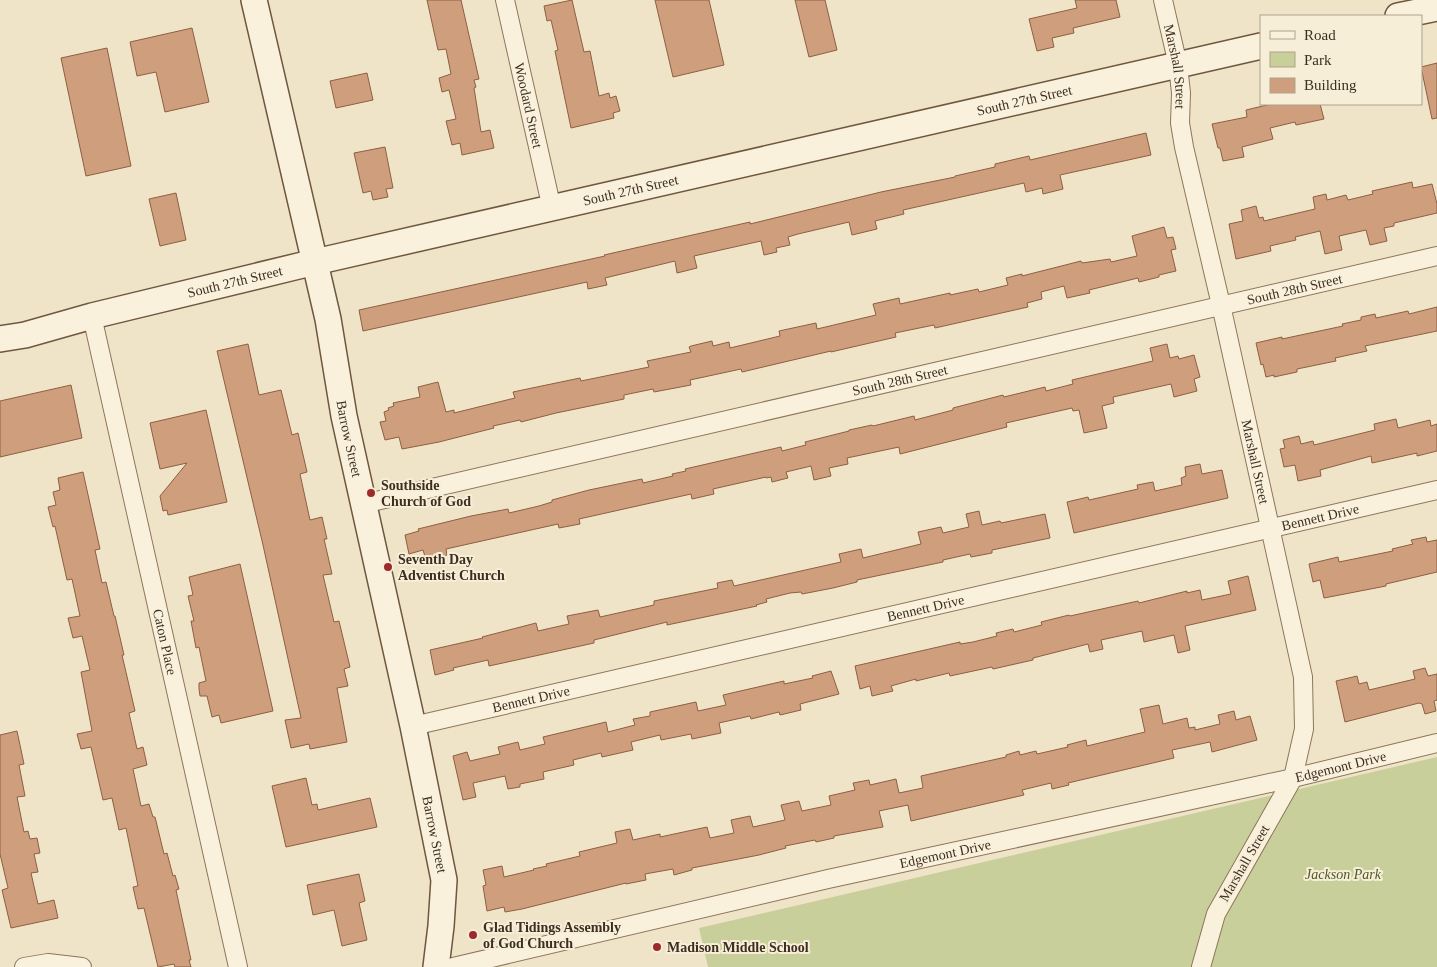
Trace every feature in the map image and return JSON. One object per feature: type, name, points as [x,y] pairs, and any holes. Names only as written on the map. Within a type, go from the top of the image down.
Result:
[{"type":"main road","name":"Barrow Street","points":[[254,0],[328,319],[344,416],[414,726],[444,880],[436,967]]},
{"type":"main road","points":[[1403,15],[1437,8]]},
{"type":"main road","name":"South 27th Street","points":[[0,339],[24,335],[92,316],[315,262],[1260,46]]},
{"type":"street","name":"Woodard Street","points":[[505,0],[552,209]]},
{"type":"street","name":"Marshall Street","points":[[1163,0],[1178,65],[1181,93],[1180,123],[1184,147],[1303,677],[1304,729],[1293,778],[1216,914],[1201,967]]},
{"type":"street","name":"South 28th Street","points":[[363,504],[1437,256]]},
{"type":"street","name":"Caton Place","points":[[92,316],[238,967]]},
{"type":"street","name":"Bennett Drive","points":[[414,726],[1437,490]]},
{"type":"street","name":"Edgemont Drive","points":[[453,967],[828,879],[1293,778],[1437,744]]},
{"type":"street","points":[[24,967],[48,963],[82,967]]},
{"type":"green space","name":"Jackson Park","points":[[1437,757],[1437,967],[708,967],[699,928]]},
{"type":"building","points":[[427,0],[461,0],[479,79],[474,80],[476,87],[474,88],[481,132],[490,130],[494,148],[462,155],[460,143],[452,145],[446,121],[456,119],[449,90],[442,92],[439,78],[451,74],[446,49],[438,50]]},
{"type":"building","points":[[572,0],[584,52],[590,51],[599,96],[609,93],[610,98],[616,96],[620,111],[613,113],[614,118],[571,128],[555,51],[558,50],[551,20],[547,21],[544,6]]},
{"type":"building","points":[[655,0],[709,0],[724,65],[673,77]]},
{"type":"building","points":[[795,0],[825,0],[837,50],[809,57]]},
{"type":"building","points":[[1075,0],[1116,0],[1120,17],[1073,28],[1074,33],[1052,38],[1054,47],[1037,51],[1029,19],[1077,8]]},
{"type":"building","points":[[192,28],[209,102],[165,112],[156,72],[137,76],[130,42]]},
{"type":"building","points":[[107,48],[131,166],[86,176],[61,58]]},
{"type":"building","points":[[1437,63],[1437,118],[1432,119],[1422,67]]},
{"type":"building","points":[[367,73],[373,100],[336,108],[330,81]]},
{"type":"building","points":[[1267,105],[1320,105],[1324,119],[1296,125],[1295,122],[1270,128],[1273,139],[1242,147],[1244,157],[1223,161],[1212,124],[1247,117],[1246,110]]},
{"type":"building","points":[[1146,133],[1151,155],[1060,175],[1063,189],[1043,194],[1042,188],[1026,192],[1024,183],[903,210],[904,214],[875,221],[877,229],[852,235],[849,222],[798,234],[788,237],[790,245],[776,248],[777,252],[764,255],[761,241],[694,256],[697,268],[677,273],[675,261],[605,278],[607,285],[588,289],[587,282],[363,331],[359,310],[955,177],[995,167],[995,164],[1029,156],[1030,160]]},
{"type":"building","points":[[385,147],[393,188],[386,189],[388,197],[373,200],[371,191],[363,193],[354,153]]},
{"type":"building","points":[[1412,182],[1413,188],[1432,184],[1437,204],[1437,213],[1394,223],[1394,226],[1384,228],[1387,241],[1370,245],[1366,230],[1339,236],[1342,250],[1325,254],[1320,231],[1295,237],[1296,240],[1270,246],[1271,251],[1236,259],[1229,224],[1243,221],[1241,210],[1256,206],[1259,218],[1263,217],[1264,221],[1315,209],[1313,197],[1326,194],[1327,200],[1346,195],[1348,200],[1373,194],[1372,191]]},
{"type":"building","points":[[176,193],[186,240],[160,246],[149,199]]},
{"type":"building","points":[[1164,227],[1167,238],[1173,237],[1176,249],[1171,250],[1176,271],[1139,282],[1138,278],[1089,290],[1090,293],[1067,298],[1064,286],[1041,292],[1042,299],[1027,303],[1028,307],[935,328],[934,325],[895,333],[896,337],[742,372],[741,369],[690,380],[691,385],[654,392],[653,389],[624,395],[624,399],[521,422],[520,420],[493,426],[494,428],[439,442],[402,449],[399,437],[385,440],[380,422],[386,421],[384,412],[394,406],[393,403],[420,397],[418,387],[438,382],[446,412],[454,410],[454,413],[515,398],[513,392],[580,378],[581,381],[649,367],[647,361],[691,352],[689,347],[712,341],[713,346],[729,342],[730,348],[780,336],[779,331],[816,323],[817,329],[876,315],[873,304],[899,298],[900,304],[950,293],[950,295],[978,289],[979,292],[1008,285],[1006,278],[1022,274],[1022,276],[1081,261],[1082,263],[1110,259],[1111,262],[1137,256],[1132,236]]},
{"type":"building","points":[[1437,307],[1437,331],[1365,346],[1367,351],[1335,358],[1336,361],[1297,369],[1297,372],[1274,377],[1274,375],[1266,377],[1263,364],[1261,365],[1256,343],[1343,326],[1342,324],[1361,320],[1361,317],[1375,314],[1376,318],[1408,311],[1409,314]]},
{"type":"building","points":[[248,344],[259,395],[281,390],[292,435],[298,433],[307,472],[300,474],[310,520],[322,517],[327,539],[324,539],[332,574],[323,575],[334,622],[339,621],[350,667],[344,669],[348,686],[337,688],[347,742],[310,749],[309,744],[291,748],[285,720],[301,718],[263,545],[217,351]]},
{"type":"building","points":[[1167,344],[1170,358],[1178,356],[1179,359],[1194,355],[1200,377],[1194,379],[1197,391],[1174,397],[1171,384],[1113,397],[1114,403],[1102,406],[1107,428],[1084,433],[1079,410],[1073,411],[1072,408],[1006,423],[1007,427],[900,454],[899,447],[847,458],[848,464],[829,468],[831,476],[814,480],[811,466],[786,472],[788,478],[772,482],[771,477],[766,477],[713,489],[714,494],[692,499],[691,494],[579,519],[580,524],[559,528],[558,524],[446,549],[447,555],[426,560],[423,550],[409,554],[405,535],[419,531],[418,529],[508,509],[509,513],[539,506],[552,502],[552,500],[589,490],[642,479],[643,483],[673,476],[672,474],[686,471],[685,469],[781,447],[782,451],[806,445],[805,442],[849,430],[914,416],[915,420],[1003,395],[1004,397],[1045,387],[1046,391],[1073,384],[1072,380],[1153,361],[1150,348]]},
{"type":"building","points":[[71,385],[82,438],[0,457],[0,401]]},
{"type":"building","points":[[206,410],[227,502],[168,515],[167,510],[163,511],[160,496],[187,463],[160,469],[150,423]]},
{"type":"building","points":[[1396,419],[1398,428],[1430,420],[1431,426],[1437,424],[1437,451],[1417,456],[1417,453],[1372,463],[1371,456],[1320,470],[1321,476],[1298,481],[1295,465],[1284,467],[1280,449],[1285,448],[1283,440],[1299,436],[1301,444],[1313,441],[1314,445],[1375,430],[1374,424]]},
{"type":"building","points":[[1200,464],[1202,474],[1222,470],[1228,498],[1074,533],[1067,502],[1088,497],[1089,500],[1138,489],[1137,485],[1153,482],[1155,491],[1182,485],[1181,478],[1186,476],[1185,467]]},
{"type":"building","points":[[83,472],[100,549],[95,550],[102,583],[106,582],[115,616],[135,711],[129,713],[137,749],[143,747],[147,765],[133,769],[141,806],[149,804],[153,817],[155,817],[164,854],[167,853],[173,876],[175,875],[179,889],[176,890],[191,967],[175,967],[174,964],[158,967],[144,908],[138,909],[133,887],[138,886],[126,828],[119,830],[112,798],[103,800],[91,747],[81,749],[77,734],[92,731],[81,672],[90,670],[82,636],[73,638],[68,618],[80,616],[72,579],[67,580],[55,526],[53,527],[48,507],[56,505],[53,492],[60,490],[58,478]]},
{"type":"building","points":[[979,511],[982,525],[1045,514],[1050,538],[992,550],[992,553],[971,557],[970,554],[943,560],[943,562],[857,580],[857,582],[833,588],[802,594],[801,592],[790,593],[766,599],[767,602],[757,606],[667,625],[667,622],[594,640],[594,643],[489,666],[488,660],[453,668],[454,670],[435,675],[430,650],[536,623],[538,631],[569,624],[567,616],[598,610],[600,617],[654,605],[654,601],[718,588],[717,583],[732,580],[734,586],[841,562],[839,554],[861,549],[863,558],[921,544],[918,532],[941,527],[943,533],[969,527],[966,514]]},
{"type":"building","points":[[1426,537],[1427,542],[1437,540],[1437,572],[1386,584],[1386,586],[1324,598],[1320,580],[1313,582],[1309,564],[1338,557],[1339,562],[1393,551],[1392,549],[1413,544],[1411,540]]},
{"type":"building","points":[[240,564],[273,711],[221,723],[219,715],[212,717],[207,696],[200,696],[199,683],[206,681],[199,647],[196,648],[191,621],[194,621],[188,596],[193,595],[189,577]]},
{"type":"building","points":[[1248,576],[1256,610],[1185,626],[1190,650],[1178,653],[1174,635],[1144,642],[1142,631],[1101,640],[1103,649],[1090,652],[1088,644],[993,669],[992,667],[950,676],[949,673],[916,681],[916,679],[891,686],[893,691],[872,696],[870,686],[860,689],[855,666],[960,642],[960,644],[973,642],[997,636],[996,633],[1013,629],[1014,632],[1042,625],[1041,622],[1069,615],[1138,601],[1139,603],[1187,591],[1187,593],[1200,590],[1202,600],[1231,594],[1228,581]]},
{"type":"building","points":[[1425,668],[1428,676],[1437,674],[1437,700],[1434,701],[1436,711],[1425,714],[1422,704],[1419,703],[1345,722],[1336,681],[1357,676],[1359,684],[1367,682],[1369,690],[1415,679],[1413,671]]},
{"type":"building","points":[[831,671],[839,694],[800,704],[801,710],[780,715],[779,712],[751,719],[750,716],[719,723],[721,733],[692,739],[691,734],[661,740],[660,735],[631,742],[633,750],[602,757],[601,753],[573,760],[574,765],[543,772],[544,779],[520,784],[520,787],[508,789],[505,776],[473,783],[476,797],[463,800],[453,756],[467,752],[470,761],[500,754],[498,747],[518,742],[520,750],[545,744],[543,737],[606,722],[608,732],[635,725],[633,719],[650,716],[650,712],[696,702],[698,711],[726,705],[723,695],[784,681],[784,684],[813,678],[812,676]]},
{"type":"building","points":[[1159,705],[1163,724],[1187,718],[1189,728],[1195,727],[1195,730],[1220,724],[1218,715],[1234,711],[1236,720],[1250,716],[1257,740],[1212,752],[1210,742],[1172,750],[1174,758],[1068,783],[1069,785],[1052,789],[1051,783],[1022,790],[1024,795],[911,821],[908,805],[879,811],[883,827],[834,836],[834,838],[816,842],[815,840],[785,846],[786,848],[692,868],[692,870],[674,875],[673,869],[645,874],[646,880],[626,883],[522,909],[505,912],[504,907],[487,911],[483,886],[486,885],[483,870],[502,866],[504,877],[534,870],[547,866],[546,864],[580,856],[579,852],[617,843],[615,832],[630,829],[633,840],[660,834],[660,837],[707,827],[710,838],[734,833],[731,820],[750,816],[753,827],[785,820],[781,805],[799,801],[802,811],[831,805],[829,796],[855,790],[853,783],[869,780],[870,785],[896,779],[899,793],[923,788],[921,776],[1006,757],[1006,755],[1019,751],[1020,755],[1036,751],[1037,754],[1068,747],[1067,745],[1086,740],[1087,746],[1145,732],[1140,709]]},
{"type":"building","points":[[17,731],[24,764],[19,765],[25,796],[17,797],[24,832],[28,831],[30,839],[37,838],[40,853],[34,854],[38,872],[31,873],[38,904],[54,900],[58,918],[11,928],[2,890],[8,888],[0,854],[0,735]]},
{"type":"building","points":[[306,778],[312,805],[317,804],[318,810],[370,798],[377,827],[286,847],[272,786]]},
{"type":"building","points":[[359,874],[365,901],[359,903],[367,940],[342,946],[334,910],[313,915],[307,885]]},
{"type":"place","name":"Southside Church of God","points":[[371,493]]},
{"type":"place","name":"Seventh Day Adventist Church","points":[[388,567]]},
{"type":"place","name":"Glad Tidings Assembly of God Church","points":[[473,935]]},
{"type":"place","name":"Madison Middle School","points":[[657,947]]}]
